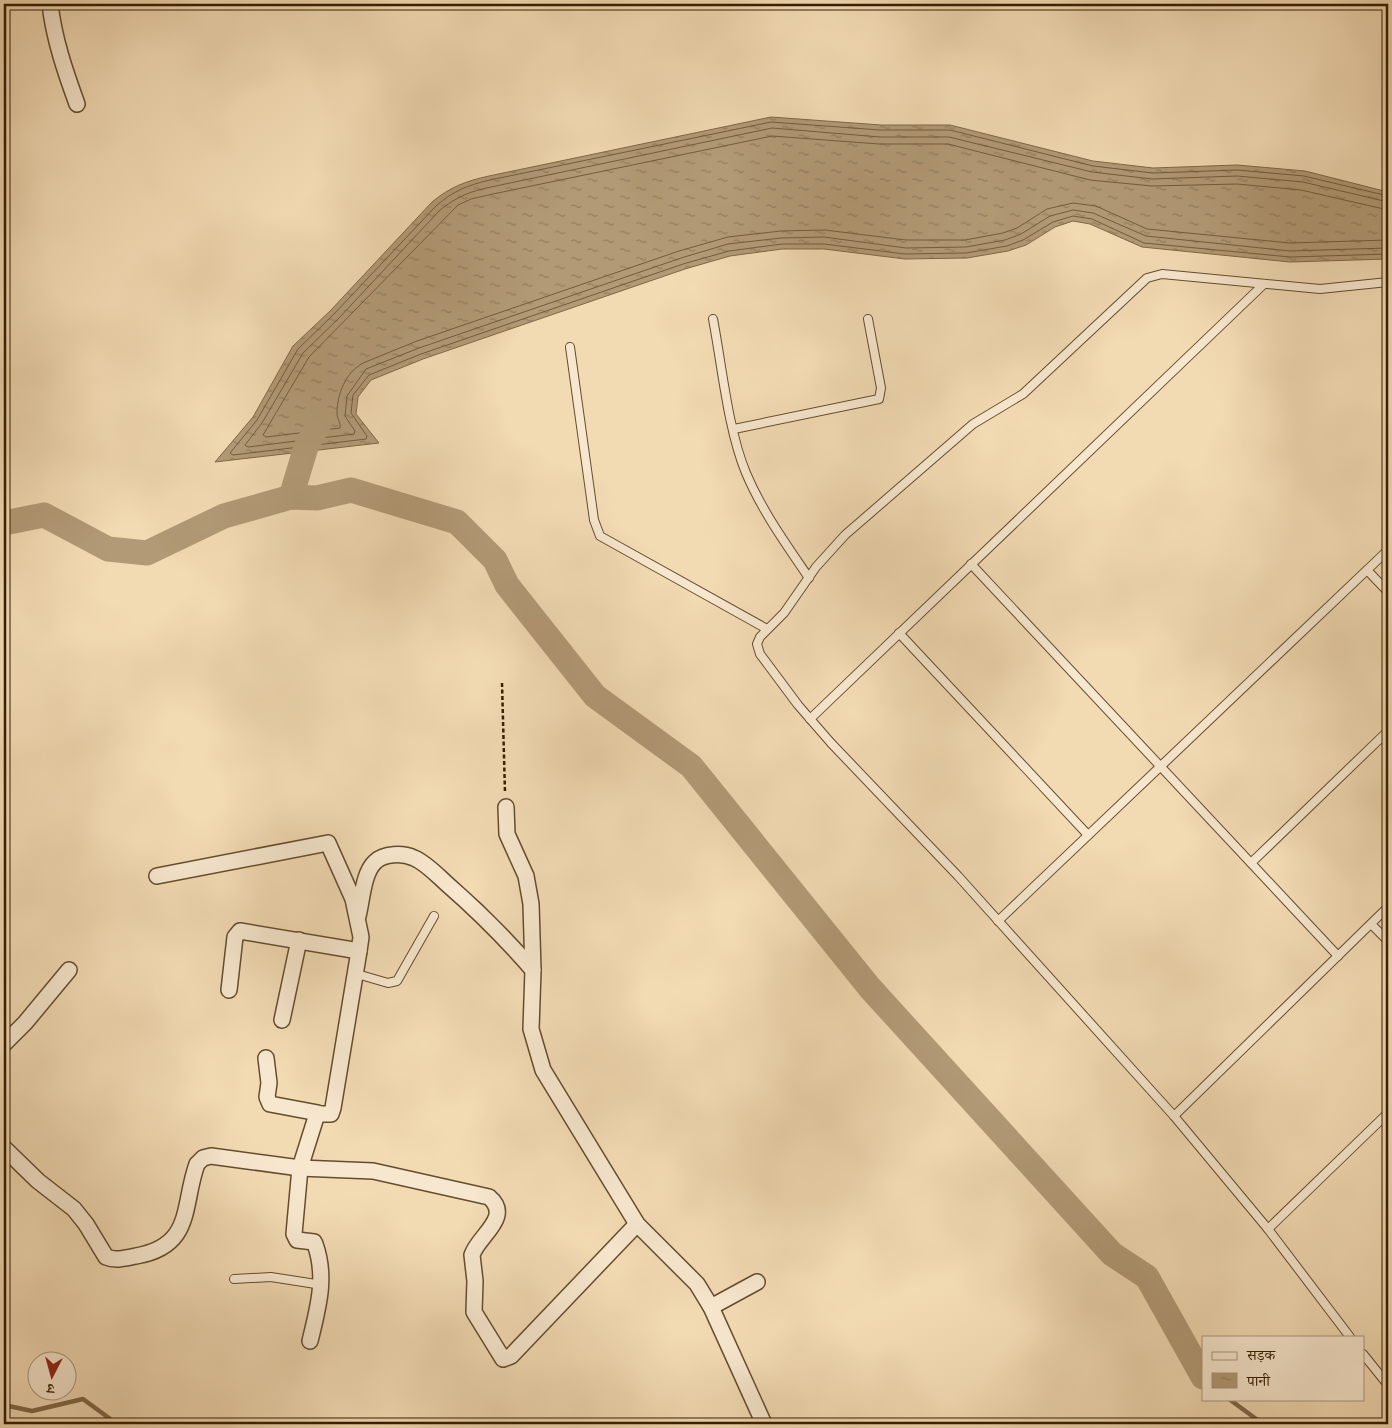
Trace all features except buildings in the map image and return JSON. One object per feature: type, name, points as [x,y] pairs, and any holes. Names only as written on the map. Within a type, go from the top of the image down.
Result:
[{"type":"street","points":[[50,4],[52,25],[63,66],[77,104]]},
{"type":"street","points":[[506,807],[507,834],[526,876],[531,904],[533,970],[531,1029],[543,1070],[637,1224],[697,1284],[711,1307],[764,1424]]},
{"type":"street","points":[[157,876],[328,843],[358,918],[360,951],[333,1112],[327,1116],[270,1104],[267,1097],[269,1083],[266,1058]]},
{"type":"street","points":[[358,918],[368,874],[373,864],[380,858],[406,855],[416,859],[431,870],[471,905],[498,930],[533,970]]},
{"type":"street","points":[[229,990],[236,933],[246,931],[360,951]]},
{"type":"street","points":[[282,1020],[299,940]]},
{"type":"street","points":[[4,1044],[25,1023],[69,970]]},
{"type":"street","points":[[310,1342],[322,1285],[314,1242],[297,1240],[294,1234],[300,1168],[318,1113]]},
{"type":"street","points":[[4,1148],[38,1181],[74,1209],[86,1224],[106,1257],[117,1260],[157,1250],[181,1228],[186,1217],[193,1174],[197,1164],[203,1158],[211,1156],[300,1168],[373,1171],[483,1195],[496,1202],[497,1219],[472,1256],[475,1281],[473,1306],[477,1318],[503,1359],[511,1356],[637,1224]]},
{"type":"street","points":[[711,1307],[758,1282]]},
{"type":"lane","points":[[1349,1336],[1268,1229],[1174,1116],[998,921],[810,719],[758,649],[758,640],[784,613],[809,578],[845,535],[973,424],[1023,394],[1147,278],[1162,274],[1320,289],[1388,282]]},
{"type":"lane","points":[[810,719],[1264,284]]},
{"type":"lane","points":[[713,319],[734,429],[745,472],[760,504],[809,578]]},
{"type":"lane","points":[[734,429],[879,399],[881,388],[868,319]]},
{"type":"lane","points":[[570,346],[594,520],[600,536],[768,629]]},
{"type":"lane","points":[[998,921],[1388,550]]},
{"type":"lane","points":[[972,564],[1159,767],[1338,956]]},
{"type":"lane","points":[[1367,570],[1388,592]]},
{"type":"lane","points":[[900,633],[1088,835]]},
{"type":"lane","points":[[1251,863],[1388,731]]},
{"type":"lane","points":[[1174,1116],[1388,907]]},
{"type":"lane","points":[[357,974],[388,983],[397,981],[434,916]]},
{"type":"lane","points":[[1371,924],[1388,941]]},
{"type":"lane","points":[[1268,1229],[1388,1113]]},
{"type":"lane","points":[[234,1279],[271,1277],[322,1285]]},
{"type":"lane","points":[[1364,1355],[1388,1385]]},
{"type":"path","points":[[502,683],[506,807]]},
{"type":"water","points":[[771,117],[881,125],[950,125],[1093,161],[1153,168],[1237,165],[1305,171],[1388,192],[1388,259],[1290,262],[1142,247],[1090,224],[1073,221],[1055,227],[1026,245],[1008,251],[967,258],[905,259],[824,249],[782,249],[730,256],[685,269],[423,359],[371,380],[358,397],[356,414],[379,443],[215,462],[253,417],[293,346],[330,311],[432,202],[445,192],[466,182],[489,176]]},
{"type":"waterway","points":[[291,497],[306,447],[320,422]]},
{"type":"waterway","points":[[4,523],[44,515],[108,549],[147,553],[224,516],[291,497],[317,498],[351,490],[457,522],[495,560],[507,585],[595,696],[691,766],[870,988],[1112,1254],[1147,1277],[1202,1375]]},
{"type":"waterway","points":[[4,1405],[32,1411],[83,1399],[117,1424]]},
{"type":"waterway","points":[[1230,1400],[1263,1424]]}]
